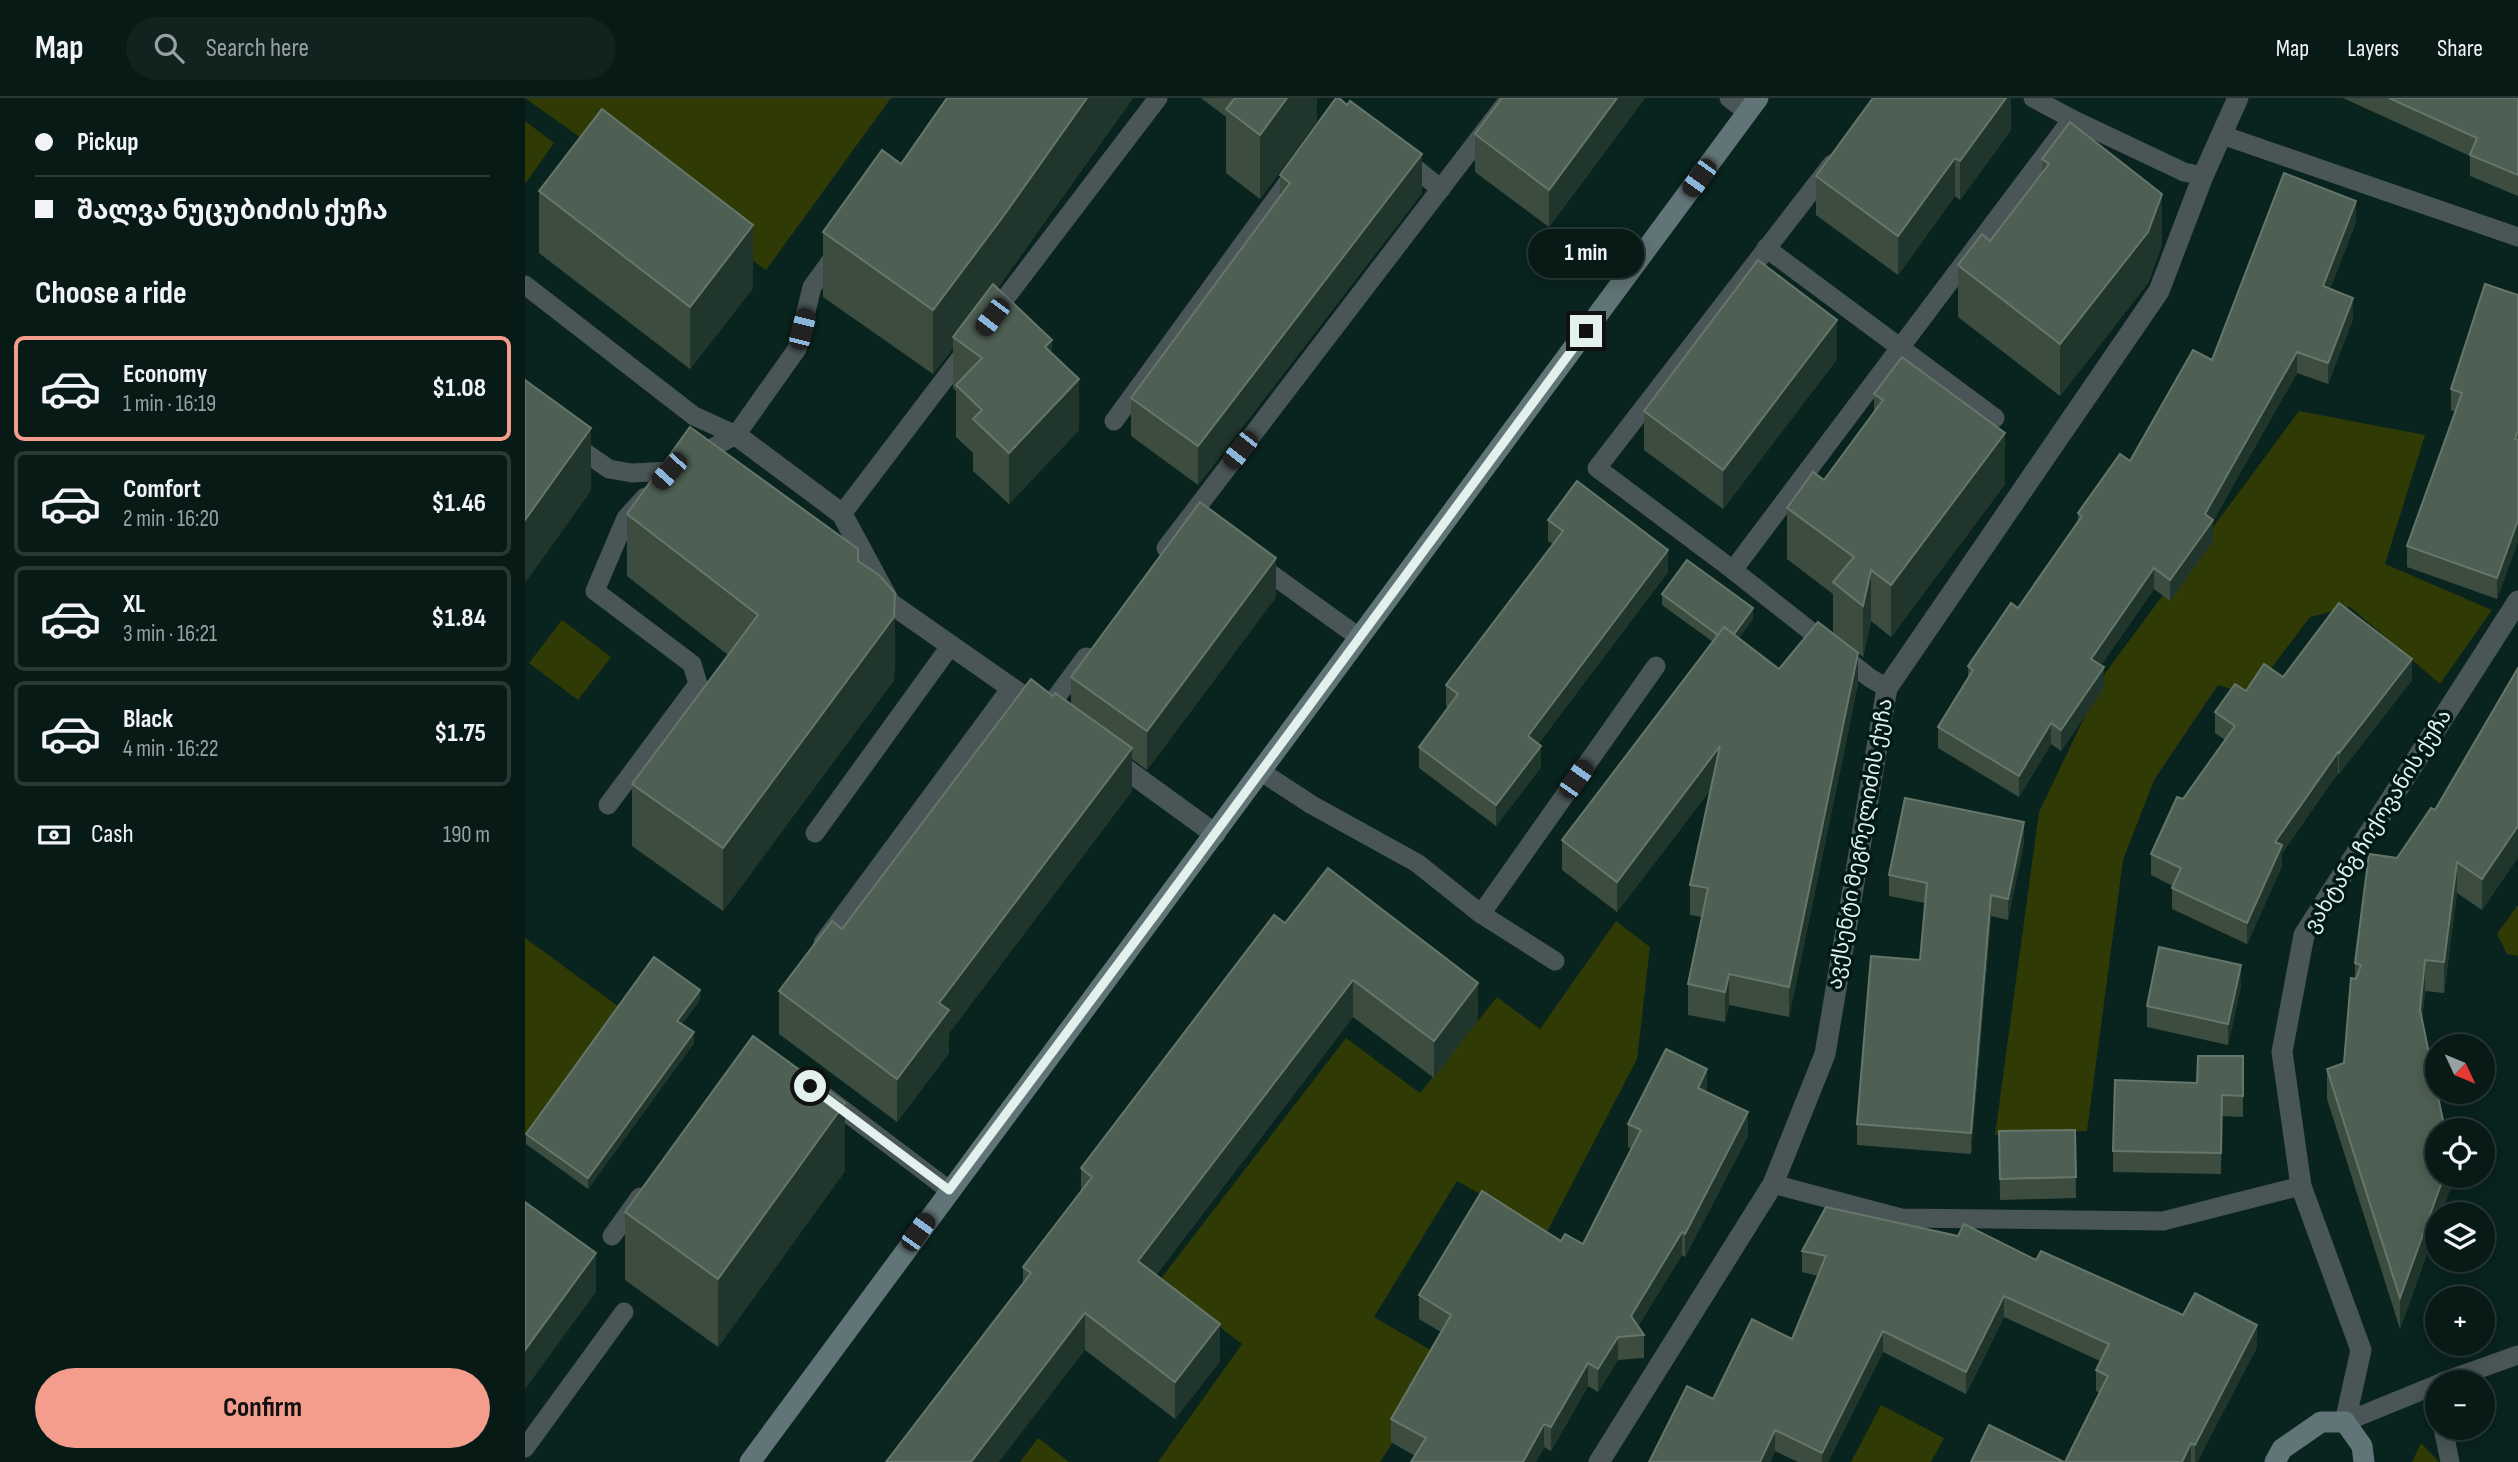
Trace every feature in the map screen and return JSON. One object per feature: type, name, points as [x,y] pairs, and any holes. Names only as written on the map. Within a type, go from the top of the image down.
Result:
[{"type":"main road","points":[[750,1462],[1752,105]]},
{"type":"main road","points":[[2275,1462],[2283,1449],[2321,1422],[2344,1422],[2362,1446],[2364,1462]]},
{"type":"street","name":"ავქსენტი მეგრელიძის ქუჩა","points":[[1599,1462],[1773,1184],[1825,1054],[1887,688],[2159,291],[2203,176],[2238,98]]},
{"type":"street","points":[[736,436],[842,514],[890,603],[1051,715]]},
{"type":"street","name":"ვახტანგ ჩიქოვანის ქუჩა","points":[[2344,1422],[2361,1350],[2301,1186],[2282,1052],[2304,935],[2518,601]]},
{"type":"street","points":[[1090,743],[1215,834]]},
{"type":"lane","points":[[842,514],[1158,98]]},
{"type":"lane","points":[[1158,559],[1195,519],[1510,98]]},
{"type":"lane","points":[[1729,98],[1752,105]]},
{"type":"lane","points":[[2033,98],[2184,172],[2203,176]]},
{"type":"lane","points":[[1733,570],[2072,119]]},
{"type":"lane","points":[[2222,135],[2518,237]]},
{"type":"lane","points":[[1391,149],[1441,189]]},
{"type":"lane","points":[[1842,152],[1597,468],[1870,678],[1887,688]]},
{"type":"lane","points":[[1114,421],[1309,154]]},
{"type":"lane","points":[[608,805],[698,684],[692,664],[596,591],[626,518],[669,471],[736,436],[796,349],[813,287],[852,232]]},
{"type":"lane","points":[[1766,248],[1995,418]]},
{"type":"lane","points":[[525,285],[694,416],[736,436]]},
{"type":"lane","points":[[557,433],[609,469],[632,473],[669,471]]},
{"type":"lane","points":[[1246,555],[1360,638]]},
{"type":"lane","points":[[815,833],[951,645]]},
{"type":"lane","points":[[1051,715],[1094,646]]},
{"type":"lane","points":[[1481,914],[1656,666]]},
{"type":"lane","points":[[823,943],[1011,688]]},
{"type":"lane","points":[[1260,771],[1311,805],[1417,863],[1481,914],[1555,961]]},
{"type":"lane","points":[[810,1086],[949,1190]]},
{"type":"lane","points":[[611,1236],[651,1182]]},
{"type":"lane","points":[[1773,1184],[1901,1218],[2163,1221],[2301,1186]]},
{"type":"lane","points":[[525,1448],[624,1312]]},
{"type":"lane","points":[[2474,1370],[2518,1355]]},
{"type":"lane","points":[[2344,1422],[2425,1390]]},
{"type":"lane","points":[[2445,1440],[2450,1462]]},
{"type":"green space","points":[[525,98],[891,98],[766,270]]},
{"type":"green space","points":[[525,121],[554,143],[525,184]]},
{"type":"green space","points":[[2299,411],[2425,435],[2385,564],[2492,610],[2440,684],[2350,607],[2310,617],[2251,695],[2218,685],[2154,780],[2123,860],[2087,1131],[1995,1135],[2039,812],[2106,672]]},
{"type":"green space","points":[[562,620],[611,657],[578,700],[529,663]]},
{"type":"green space","points":[[2518,905],[2518,956],[2507,954],[2497,934]]},
{"type":"green space","points":[[1616,921],[1650,947],[1637,1059],[1547,1232],[1457,1181],[1374,1317],[1446,1359],[1380,1462],[1158,1462],[1242,1344],[1159,1281],[1346,1038],[1420,1093],[1497,997],[1540,1029]]},
{"type":"green space","points":[[525,938],[618,1006],[525,1136]]},
{"type":"green space","points":[[1881,1405],[1944,1438],[1931,1462],[1851,1462]]},
{"type":"green space","points":[[1038,1438],[1069,1462],[1020,1462]]},
{"type":"green space","points":[[2421,1443],[2439,1462],[2412,1462]]},
{"type":"building","points":[[947,98],[1087,98],[933,310],[823,232],[882,150],[901,164]]},
{"type":"building","points":[[1235,98],[1287,98],[1260,135],[1226,109]]},
{"type":"building","points":[[1336,98],[1347,105],[1350,101],[1422,154],[1198,446],[1131,398],[1290,183],[1280,175]]},
{"type":"building","points":[[1502,98],[1617,98],[1549,190],[1475,134]]},
{"type":"building","points":[[1873,98],[2006,98],[1960,161],[1955,158],[1898,236],[1816,176]]},
{"type":"building","points":[[2389,98],[2518,98],[2518,175],[2470,155],[2477,138]]},
{"type":"building","points":[[602,109],[753,225],[690,307],[539,191]]},
{"type":"building","points":[[2070,122],[2162,194],[2148,232],[2060,344],[1958,265],[1982,234],[1990,241],[2049,164],[2042,159]]},
{"type":"building","points":[[2284,173],[2356,201],[2323,286],[2353,298],[2328,363],[2297,352],[2205,514],[2213,520],[2170,580],[2154,568],[2091,659],[2104,667],[2061,730],[2051,723],[2019,776],[1938,727],[1973,670],[1968,666],[2011,603],[2018,608],[2082,516],[2078,513],[2120,454],[2130,461],[2193,350],[2212,360]]},
{"type":"building","points":[[1758,260],[1837,320],[1723,470],[1644,411]]},
{"type":"building","points":[[993,284],[1052,340],[1045,347],[1079,379],[1009,453],[973,419],[982,410],[956,385],[982,358],[953,337]]},
{"type":"building","points":[[2485,284],[2518,295],[2518,430],[2515,439],[2518,440],[2518,520],[2497,578],[2407,546],[2462,393],[2451,389]]},
{"type":"building","points":[[1902,357],[2005,433],[1891,585],[1871,570],[1863,606],[1833,582],[1854,557],[1787,508],[1813,472],[1824,480],[1883,400],[1874,394]]},
{"type":"building","points":[[525,380],[591,428],[525,520]]},
{"type":"building","points":[[690,427],[858,549],[858,561],[879,575],[895,593],[894,617],[723,848],[632,784],[758,615],[627,514]]},
{"type":"building","points":[[1577,481],[1668,550],[1528,736],[1541,746],[1496,805],[1419,747],[1458,694],[1446,685],[1563,531],[1548,520]]},
{"type":"building","points":[[1200,502],[1276,558],[1147,731],[1071,677]]},
{"type":"building","points":[[1687,560],[1753,608],[1734,634],[1724,627],[1718,635],[1662,594]]},
{"type":"building","points":[[2339,603],[2412,659],[2338,752],[2275,842],[2282,845],[2247,923],[2172,888],[2181,868],[2151,854],[2177,797],[2183,799],[2235,726],[2215,712],[2235,684],[2246,691],[2264,664],[2283,677]]},
{"type":"building","points":[[1818,622],[1858,653],[1789,987],[1729,974],[1725,992],[1688,984],[1708,888],[1690,885],[1720,746],[1617,882],[1562,840],[1724,627],[1779,669]]},
{"type":"building","points":[[2518,668],[2518,826],[2482,879],[2457,862],[2444,962],[2425,960],[2420,1010],[2425,1034],[2425,1104],[2440,1104],[2442,1118],[2425,1118],[2425,1188],[2440,1188],[2435,1202],[2425,1202],[2425,1229],[2400,1298],[2327,1069],[2344,1063],[2351,978],[2356,979],[2361,965],[2355,963],[2369,854],[2397,858],[2431,808],[2435,810]]},
{"type":"building","points":[[1031,679],[1132,748],[939,1003],[949,1010],[897,1079],[779,991],[832,921],[842,929]]},
{"type":"building","points":[[1905,798],[2024,822],[2008,899],[1991,895],[1971,1133],[1857,1124],[1871,956],[1920,960],[1927,883],[1889,875]]},
{"type":"building","points":[[1328,868],[1478,983],[1434,1041],[1353,980],[1138,1261],[1220,1324],[1175,1382],[1085,1313],[971,1462],[886,1462],[1031,1273],[1023,1267],[1092,1177],[1081,1168],[1274,915],[1285,923]]},
{"type":"building","points":[[2159,947],[2241,965],[2228,1024],[2147,1006]]},
{"type":"building","points":[[654,957],[700,990],[677,1021],[694,1032],[588,1178],[526,1134]]},
{"type":"building","points":[[753,1036],[845,1103],[718,1279],[625,1212]]},
{"type":"building","points":[[1666,1049],[1707,1069],[1698,1088],[1748,1112],[1685,1234],[1682,1232],[1631,1316],[1644,1335],[1618,1337],[1598,1369],[1588,1363],[1551,1427],[1544,1424],[1523,1462],[1411,1462],[1426,1438],[1391,1419],[1451,1315],[1419,1295],[1482,1191],[1561,1241],[1565,1234],[1583,1244],[1641,1130],[1628,1124]]},
{"type":"building","points":[[2198,1056],[2243,1056],[2243,1096],[2222,1095],[2221,1153],[2113,1151],[2115,1080],[2197,1083]]},
{"type":"building","points":[[2075,1130],[2076,1177],[2000,1179],[1999,1131]]},
{"type":"building","points":[[525,1202],[596,1253],[525,1350]]},
{"type":"building","points":[[1826,1207],[1958,1236],[1964,1224],[2036,1260],[2041,1251],[2183,1315],[2195,1293],[2257,1325],[2195,1445],[2191,1443],[2182,1462],[2065,1462],[2108,1376],[2096,1370],[2109,1344],[2004,1296],[1966,1372],[1883,1331],[1822,1453],[1775,1430],[1760,1462],[1649,1462],[1687,1386],[1713,1399],[1752,1319],[1792,1339],[1826,1256],[1802,1251]]},
{"type":"building","points":[[1989,1425],[2064,1462],[1971,1462]]},
{"type":"route","points":[[810,1086],[949,1190],[1586,331]]}]
